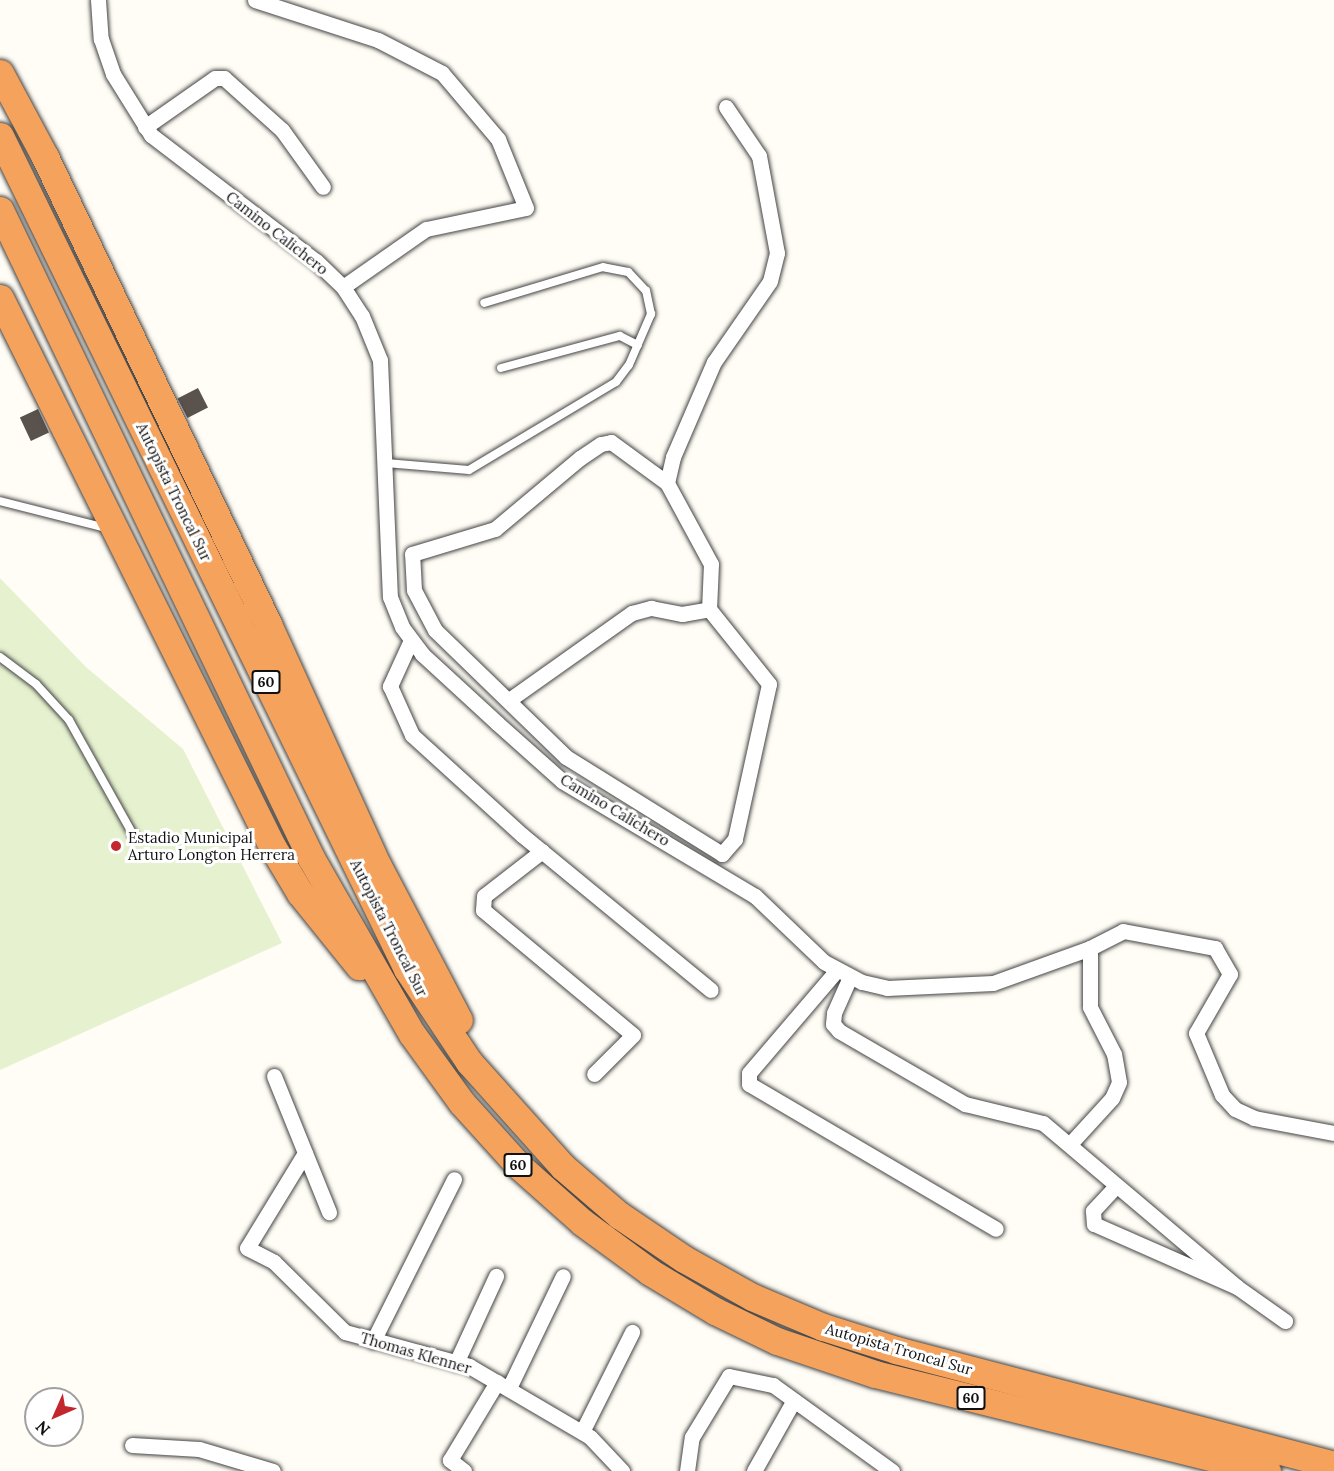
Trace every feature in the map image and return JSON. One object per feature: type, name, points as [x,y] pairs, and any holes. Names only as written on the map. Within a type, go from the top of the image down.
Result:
[{"type":"highway","points":[[0,74],[55,178],[420,952],[460,1023],[589,1190]]},
{"type":"highway","name":"Autopista Troncal Sur","points":[[0,136],[407,969],[447,1032],[492,1090],[589,1190],[692,1264],[752,1296],[823,1327],[896,1350],[1334,1465]]},
{"type":"highway","name":"Autopista Troncal Sur","points":[[0,210],[311,858],[389,997],[462,1102],[527,1173],[615,1248],[715,1311],[777,1341],[875,1374],[1267,1471]]},
{"type":"highway","points":[[0,298],[272,846],[300,893],[342,949],[389,997]]},
{"type":"street","name":"Camino Calichero","points":[[98,0],[106,57],[121,91],[145,127],[316,261],[343,288],[369,330],[380,360],[390,597],[411,640],[562,781],[755,896],[843,974],[887,988],[993,983],[1090,948],[1123,931],[1215,948],[1230,974],[1196,1033],[1222,1095],[1235,1109],[1254,1118],[1334,1133]]},
{"type":"street","points":[[255,0],[378,40],[442,73],[498,139],[526,208],[426,229],[343,288]]},
{"type":"street","points":[[145,127],[215,78],[224,78],[282,130],[323,187]]},
{"type":"street","points":[[667,483],[673,457],[714,362],[770,281],[777,253],[759,156],[726,107]]},
{"type":"street","points":[[387,555],[412,554],[495,529],[550,480],[601,444],[611,442],[667,483],[711,564],[710,609],[769,684],[735,839],[722,854],[566,757],[435,630],[414,590],[412,554]]},
{"type":"street","points":[[509,700],[632,613],[651,608],[682,614],[710,609]]},
{"type":"street","points":[[411,640],[390,686],[412,735],[542,851],[711,990]]},
{"type":"street","points":[[542,851],[484,896],[483,910],[633,1035],[594,1074]]},
{"type":"street","points":[[1070,1144],[1112,1098],[1119,1082],[1114,1054],[1090,1007],[1090,948]]},
{"type":"street","points":[[843,974],[833,1024],[839,1031],[964,1104],[1043,1123],[1237,1287],[1285,1321]]},
{"type":"street","points":[[843,974],[749,1073],[748,1084],[996,1229]]},
{"type":"street","points":[[274,1076],[329,1212]]},
{"type":"street","name":"Thomas Klenner","points":[[305,1154],[247,1248],[274,1263],[345,1332],[456,1363],[503,1385],[582,1432],[622,1471]]},
{"type":"street","points":[[373,1341],[454,1179]]},
{"type":"street","points":[[1116,1186],[1093,1211],[1094,1224],[1237,1287]]},
{"type":"street","points":[[456,1363],[496,1276]]},
{"type":"street","points":[[464,1471],[450,1460],[503,1385],[563,1276]]},
{"type":"street","points":[[582,1432],[632,1332]]},
{"type":"street","points":[[687,1471],[692,1437],[729,1376],[773,1385],[892,1471]]},
{"type":"street","points":[[754,1471],[794,1400]]},
{"type":"street","points":[[132,1445],[199,1449],[273,1471]]},
{"type":"lane","points":[[386,463],[469,470],[616,382],[638,345],[651,314],[646,291],[628,272],[603,267],[484,303]]},
{"type":"lane","points":[[501,368],[620,336],[638,345]]},
{"type":"lane","points":[[0,501],[113,529]]},
{"type":"lane","points":[[0,657],[36,684],[69,720],[135,838]]},
{"type":"green space","name":"Estadio Municipal Arturo Longton Herrera","points":[[0,578],[86,667],[183,749],[282,943],[0,1070]]},
{"type":"building","points":[[198,388],[208,408],[187,418],[178,398]]},
{"type":"building","points":[[38,409],[49,433],[31,441],[20,417]]},
{"type":"place","name":"Estadio Municipal Arturo Longton Herrera","points":[[116,846]]}]
